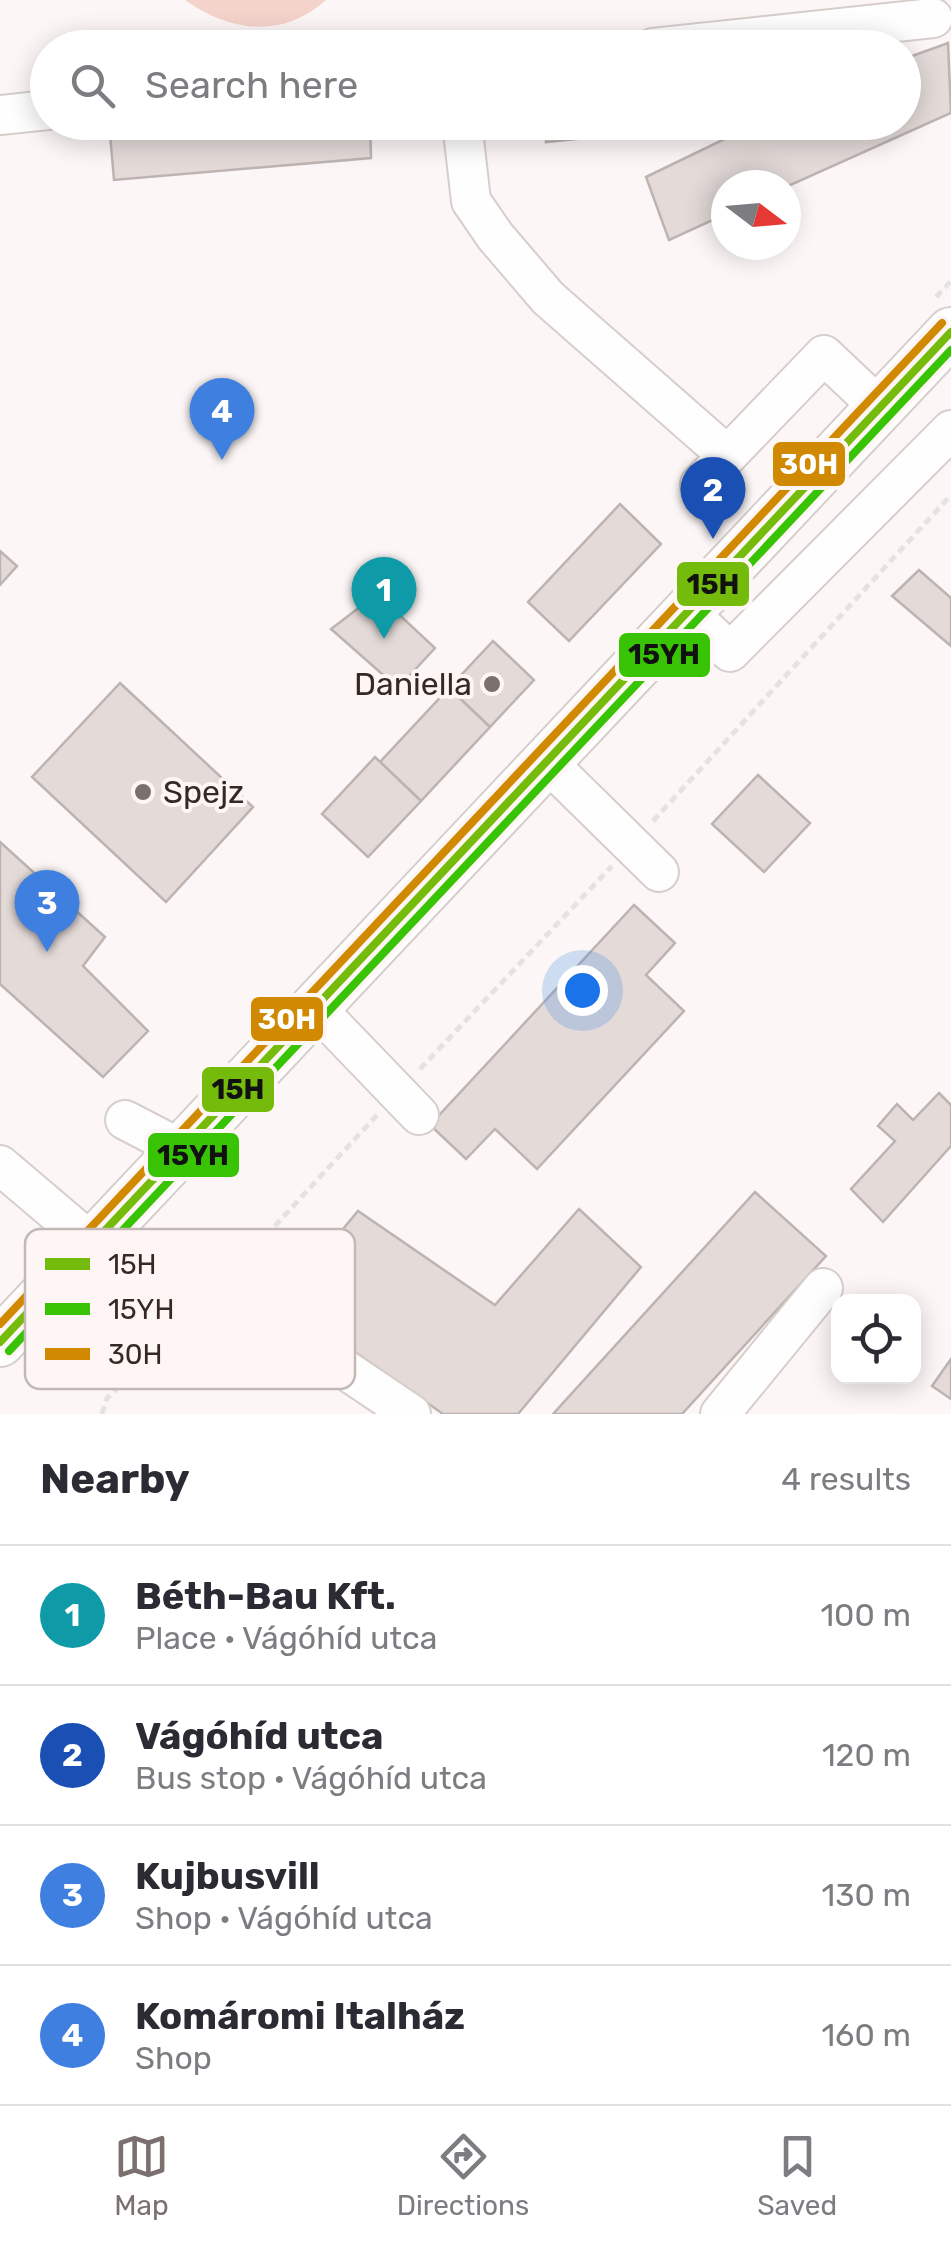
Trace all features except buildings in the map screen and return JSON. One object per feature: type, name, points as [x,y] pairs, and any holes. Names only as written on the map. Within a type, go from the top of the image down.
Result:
[{"type":"main road","points":[[108,1229],[951,332]]},
{"type":"main road","points":[[0,1342],[25,1316]]},
{"type":"street","points":[[821,30],[933,18]]},
{"type":"street","points":[[0,115],[30,112]]},
{"type":"street","points":[[464,140],[471,201],[495,236],[548,298],[727,455]]},
{"type":"street","points":[[700,484],[824,355],[880,408]]},
{"type":"street","points":[[688,612],[730,652],[951,430]]},
{"type":"street","points":[[547,762],[659,872]]},
{"type":"street","points":[[316,1008],[409,1103]]},
{"type":"street","points":[[125,1120],[181,1149]]},
{"type":"street","points":[[0,1165],[76,1229]]},
{"type":"street","points":[[720,1414],[824,1288]]},
{"type":"street","points":[[355,1376],[411,1414]]},
{"type":"path","points":[[281,1229],[409,1103],[632,845],[951,495]]},
{"type":"path","points":[[102,1414],[107,1398],[116,1389]]},
{"type":"shaded area","points":[[185,0],[326,0],[292,21],[256,27],[220,19]]},
{"type":"transit line","name":"30H","points":[[89,1229],[942,323]]},
{"type":"transit line","name":"15H","points":[[106,1229],[951,332]]},
{"type":"transit line","name":"15YH","points":[[124,1229],[951,350]]},
{"type":"transit line","name":"30H","points":[[0,1324],[25,1297]]},
{"type":"transit line","name":"15H","points":[[0,1342],[25,1315]]},
{"type":"transit line","name":"15YH","points":[[9,1351],[25,1334]]},
{"type":"place","name":"Komáromi Italház","points":[[222,460]]},
{"type":"place","name":"Vágóhíd utca","points":[[713,539]]},
{"type":"place","name":"Béth-Bau Kft.","points":[[384,639]]},
{"type":"place","name":"Daniella","points":[[492,684]]},
{"type":"place","name":"Spejz","points":[[143,792]]},
{"type":"place","name":"Kujbusvill","points":[[47,952]]}]
